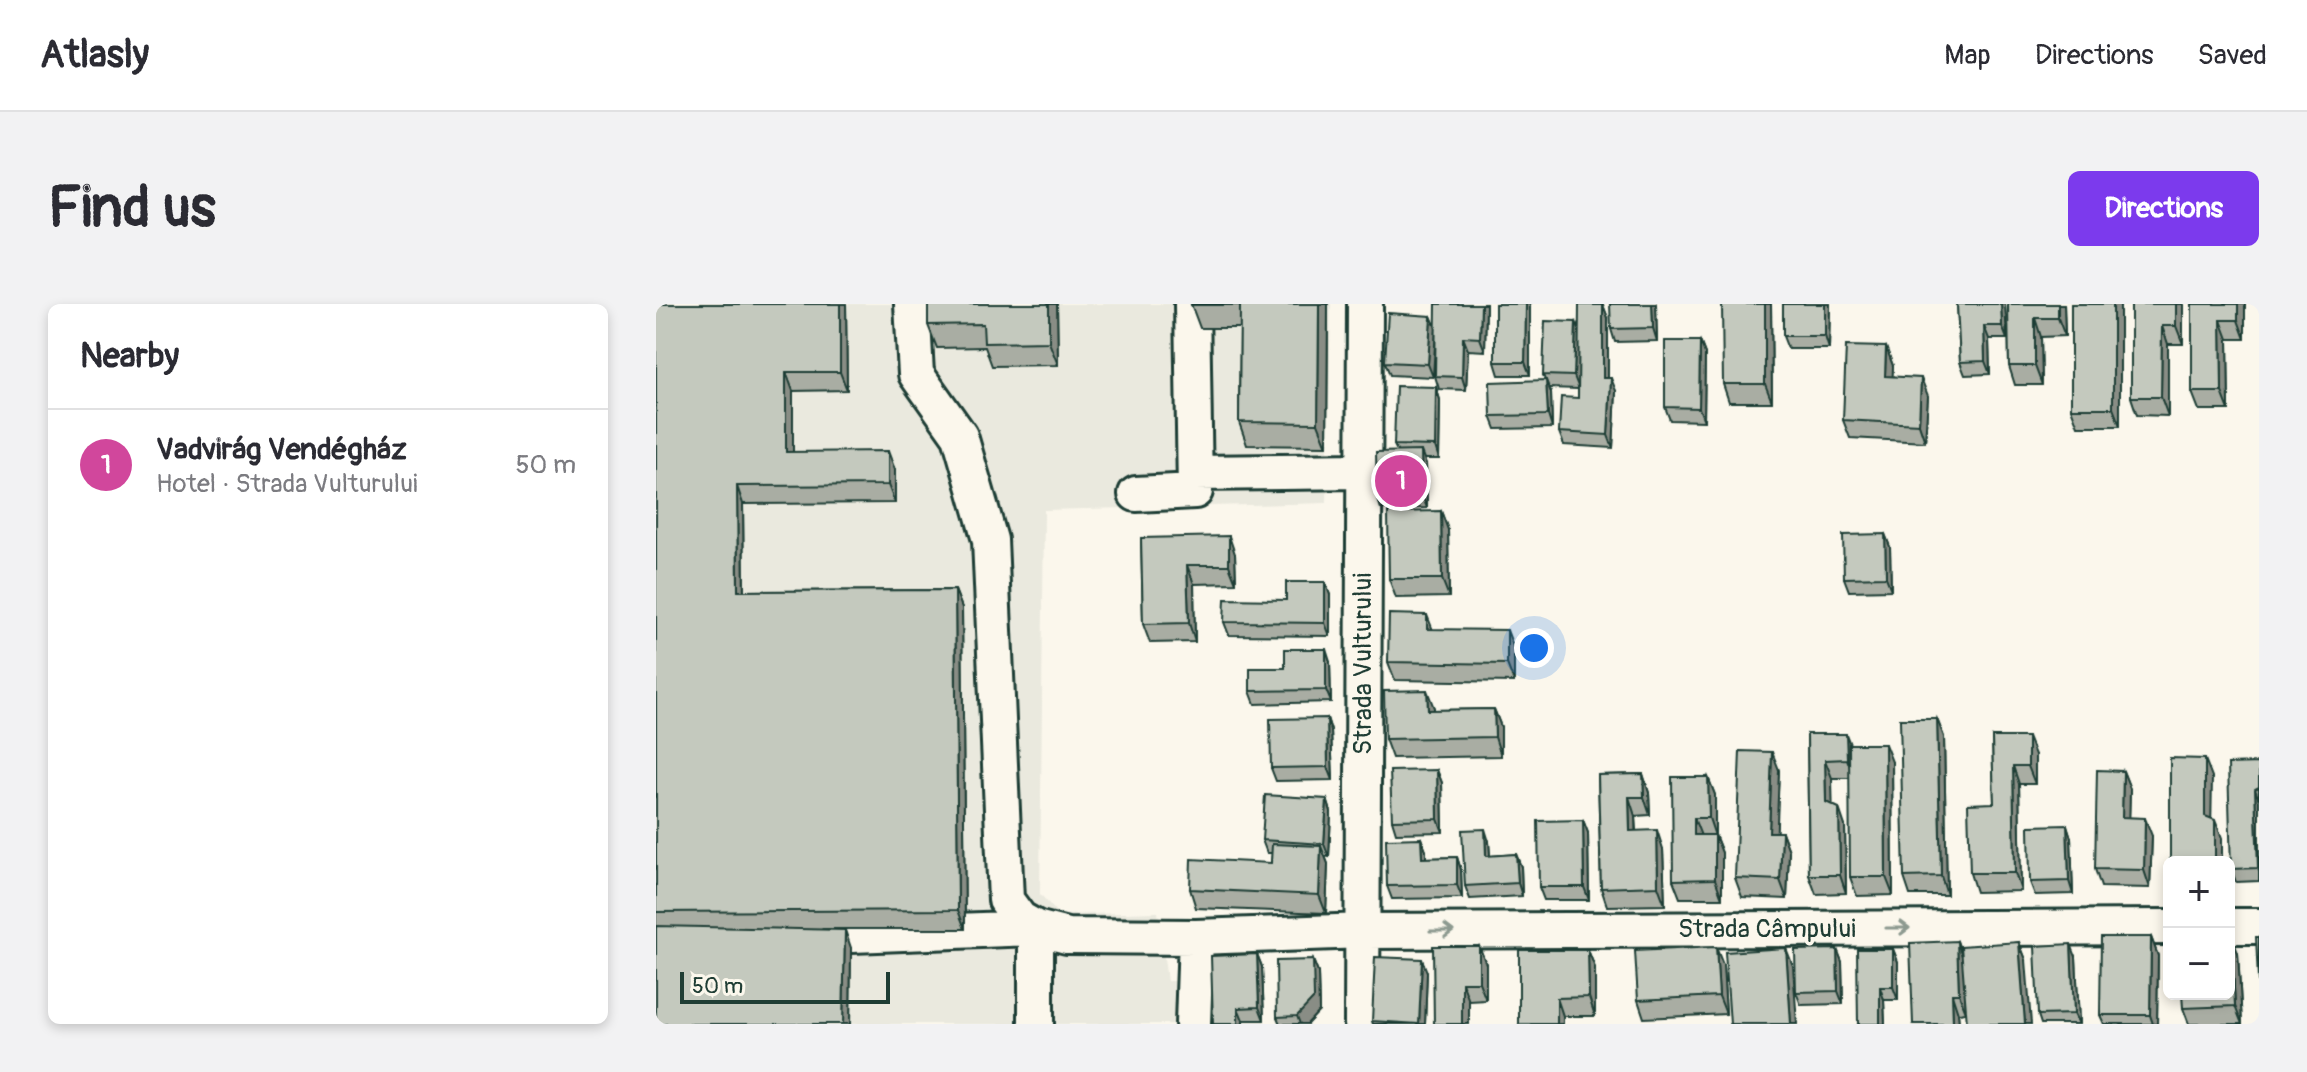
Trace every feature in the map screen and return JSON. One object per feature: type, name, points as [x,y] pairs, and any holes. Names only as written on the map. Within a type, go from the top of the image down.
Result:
[{"type":"street","points":[[912,304],[916,374],[960,436],[990,540],[1006,900],[1020,919],[1036,928],[1036,1024]]},
{"type":"street","points":[[1136,494],[1195,491],[1192,304]]},
{"type":"street","name":"Strada Vulturului","points":[[1362,1024],[1365,304]]},
{"type":"street","points":[[1195,473],[1362,471]]},
{"type":"street","points":[[2235,926],[2259,926]]},
{"type":"street","name":"Strada Câmpului","points":[[767,939],[1036,928],[1067,936],[1196,937],[1364,931],[2163,927]]},
{"type":"street","points":[[1193,1024],[1196,937]]},
{"type":"shaded area","points":[[656,304],[1331,304],[1327,503],[1044,510],[1040,894],[1059,915],[1158,912],[1167,981],[1214,980],[1213,1024],[656,1024]]},
{"type":"building","points":[[656,304],[840,304],[840,372],[786,372],[786,452],[888,451],[888,485],[737,486],[738,591],[955,590],[958,910],[656,912]]},
{"type":"building","points":[[928,304],[1049,304],[1049,342],[984,343],[983,324],[928,325]]},
{"type":"building","points":[[1191,304],[1319,304],[1318,423],[1239,422],[1240,305]]},
{"type":"building","points":[[1436,304],[1481,304],[1480,338],[1463,337],[1462,377],[1435,376]]},
{"type":"building","points":[[1495,304],[1526,304],[1525,362],[1495,362]]},
{"type":"building","points":[[1610,304],[1652,304],[1653,328],[1611,329]]},
{"type":"building","points":[[1722,304],[1765,304],[1765,384],[1723,384]]},
{"type":"building","points":[[1783,304],[1825,304],[1825,336],[1783,336]]},
{"type":"building","points":[[1957,304],[2001,304],[2002,326],[1984,326],[1985,361],[1960,362]]},
{"type":"building","points":[[2008,304],[2058,304],[2058,318],[2035,318],[2035,366],[2009,366]]},
{"type":"building","points":[[2071,304],[2113,304],[2113,408],[2071,408]]},
{"type":"building","points":[[2131,304],[2176,304],[2176,326],[2162,326],[2161,397],[2131,397]]},
{"type":"building","points":[[2192,304],[2238,304],[2238,320],[2221,320],[2222,392],[2192,392]]},
{"type":"building","points":[[1579,305],[1603,305],[1603,378],[1611,378],[1608,435],[1559,432],[1561,397],[1578,398]]},
{"type":"building","points":[[1388,313],[1431,316],[1428,364],[1385,362]]},
{"type":"building","points":[[1545,321],[1576,322],[1574,376],[1543,375]]},
{"type":"building","points":[[1665,341],[1700,341],[1699,408],[1665,407]]},
{"type":"building","points":[[1846,346],[1886,347],[1885,376],[1921,378],[1919,424],[1843,420]]},
{"type":"building","points":[[1546,380],[1548,415],[1491,416],[1490,382]]},
{"type":"building","points":[[1396,386],[1436,387],[1435,446],[1394,445]]},
{"type":"building","points":[[1421,451],[1422,495],[1377,496],[1376,452]]},
{"type":"building","points":[[1441,511],[1442,579],[1389,579],[1388,512]]},
{"type":"building","points":[[1885,534],[1886,577],[1844,578],[1843,535]]},
{"type":"building","points":[[1229,536],[1229,565],[1187,565],[1189,623],[1143,624],[1141,538]]},
{"type":"building","points":[[1286,582],[1325,582],[1325,623],[1224,622],[1225,599],[1286,600]]},
{"type":"building","points":[[1389,614],[1427,615],[1427,629],[1507,630],[1507,664],[1388,662]]},
{"type":"building","points":[[1285,649],[1326,649],[1326,690],[1250,691],[1250,668],[1285,668]]},
{"type":"building","points":[[1427,690],[1428,710],[1494,709],[1495,737],[1385,739],[1384,691]]},
{"type":"building","points":[[1327,718],[1328,767],[1271,768],[1270,719]]},
{"type":"building","points":[[1900,719],[1937,719],[1941,876],[1904,877]]},
{"type":"building","points":[[1807,734],[1846,734],[1847,759],[1825,760],[1826,802],[1839,808],[1840,875],[1809,875]]},
{"type":"building","points":[[1992,737],[2028,737],[2028,766],[2013,766],[2015,873],[1970,873],[1968,804],[1994,803]]},
{"type":"building","points":[[1849,744],[1885,744],[1886,877],[1850,877]]},
{"type":"building","points":[[1740,751],[1772,752],[1769,832],[1782,832],[1780,880],[1735,878]]},
{"type":"building","points":[[2170,758],[2205,759],[2205,816],[2215,820],[2215,856],[2170,856]]},
{"type":"building","points":[[2259,763],[2259,787],[2255,789],[2258,868],[2235,869],[2235,856],[2231,856],[2228,764]]},
{"type":"building","points":[[1437,770],[1438,819],[1392,820],[1390,771]]},
{"type":"building","points":[[2097,770],[2123,771],[2122,817],[2145,818],[2144,870],[2095,869]]},
{"type":"building","points":[[1643,774],[1644,797],[1629,797],[1630,831],[1657,830],[1658,886],[1601,888],[1598,775]]},
{"type":"building","points":[[1672,777],[1708,777],[1709,818],[1694,818],[1694,835],[1715,835],[1715,879],[1673,880]]},
{"type":"building","points":[[1265,795],[1327,799],[1324,844],[1262,840]]},
{"type":"building","points":[[1583,820],[1584,887],[1539,887],[1538,821]]},
{"type":"building","points":[[2067,825],[2069,881],[2030,882],[2029,826]]},
{"type":"building","points":[[1485,829],[1486,856],[1516,854],[1518,883],[1465,886],[1462,830]]},
{"type":"building","points":[[1421,838],[1422,858],[1457,857],[1457,885],[1387,886],[1386,839]]},
{"type":"building","points":[[1272,844],[1321,846],[1319,895],[1190,889],[1191,859],[1271,863]]},
{"type":"building","points":[[656,926],[845,930],[843,1024],[656,1024]]},
{"type":"building","points":[[2101,937],[2151,937],[2150,1015],[2100,1015]]},
{"type":"building","points":[[2256,937],[2259,937],[2259,1003]]},
{"type":"building","points":[[1957,941],[1959,994],[1952,994],[1953,1024],[1913,1024],[1910,943]]},
{"type":"building","points":[[2019,942],[2025,1024],[1967,1024],[1961,946]]},
{"type":"building","points":[[2071,944],[2074,1014],[2038,1015],[2035,946]]},
{"type":"building","points":[[1433,946],[1479,946],[1479,982],[1462,982],[1462,1024],[1434,1024]]},
{"type":"building","points":[[1716,947],[1719,996],[1638,1000],[1635,951]]},
{"type":"building","points":[[1786,948],[1791,1024],[1730,1024],[1725,952]]},
{"type":"building","points":[[1837,949],[1838,991],[1796,992],[1795,950]]},
{"type":"building","points":[[1857,949],[1893,949],[1893,987],[1880,987],[1880,1024],[1858,1024]]},
{"type":"building","points":[[1519,950],[1588,950],[1589,997],[1557,998],[1557,1024],[1519,1024]]},
{"type":"building","points":[[1257,954],[1259,1007],[1238,1008],[1238,1024],[1213,1024],[1211,956]]},
{"type":"building","points":[[1375,957],[1422,959],[1419,1024],[1372,1021]]},
{"type":"building","points":[[1313,960],[1314,998],[1297,1016],[1277,1017],[1276,961]]},
{"type":"building","points":[[2182,1000],[2235,1000],[2235,1006],[2183,1008]]},
{"type":"place","name":"Vadvirág Vendégház","points":[[1401,481]]}]
